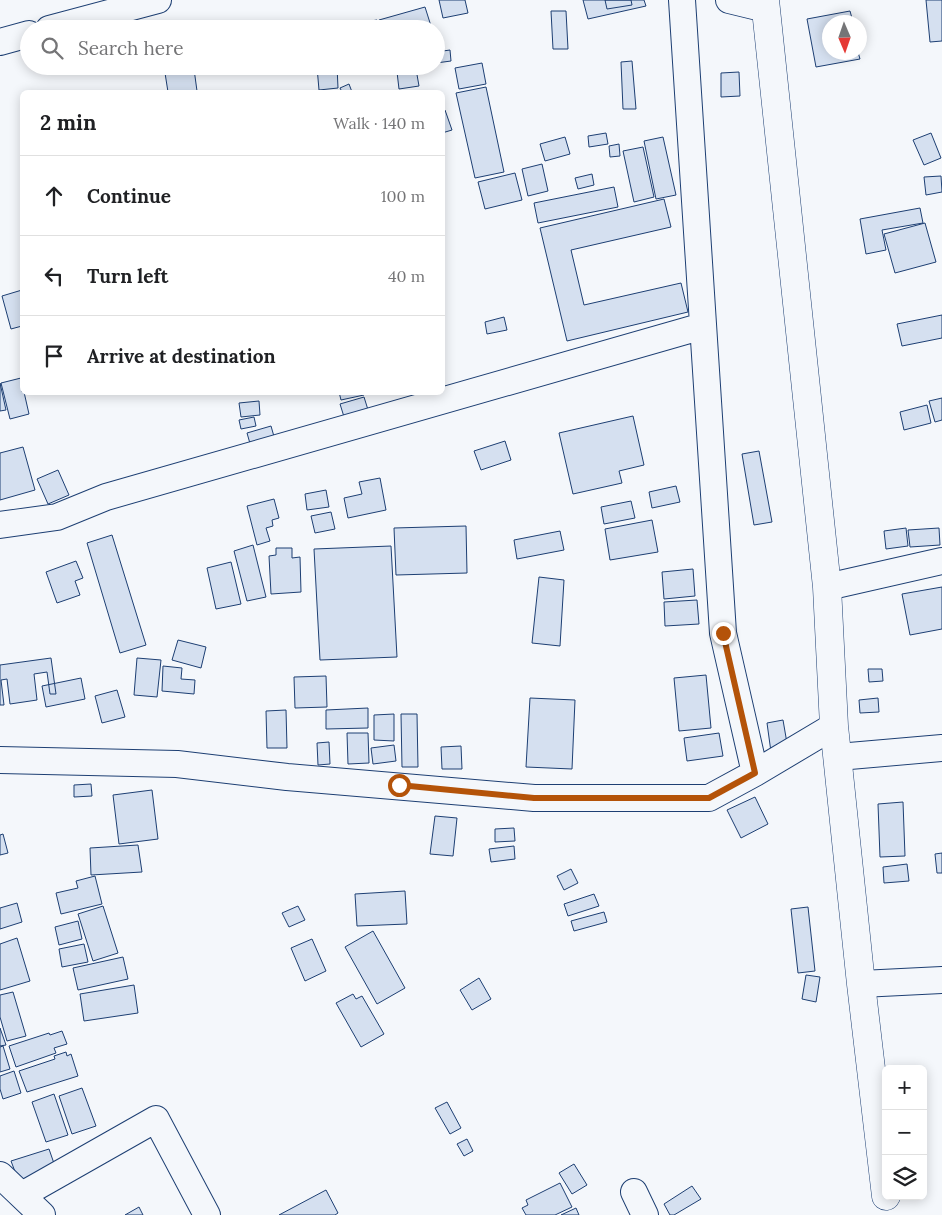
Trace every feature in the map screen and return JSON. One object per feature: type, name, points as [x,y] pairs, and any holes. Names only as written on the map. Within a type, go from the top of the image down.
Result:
[{"type":"highway","points":[[766,5],[827,587],[834,726],[882,1162]]},
{"type":"highway","points":[[886,1200],[888,1215]]},
{"type":"street","points":[[83,20],[158,0]]},
{"type":"street","points":[[682,0],[723,633],[755,773]]},
{"type":"street","points":[[729,0],[766,5]]},
{"type":"street","points":[[0,42],[20,36]]},
{"type":"street","points":[[0,525],[57,517],[106,497],[703,326]]},
{"type":"street","points":[[827,587],[942,561]]},
{"type":"street","points":[[0,760],[177,764],[287,777],[534,798],[709,798],[834,726]]},
{"type":"street","points":[[838,757],[942,748]]},
{"type":"street","points":[[861,984],[942,980]]},
{"type":"street","points":[[22,1195],[156,1119],[207,1215]]},
{"type":"street","points":[[0,1175],[42,1215]]},
{"type":"street","points":[[634,1192],[645,1215]]},
{"type":"building","points":[[439,0],[465,0],[468,13],[443,18]]},
{"type":"building","points":[[583,0],[644,0],[646,6],[588,19]]},
{"type":"building","points":[[605,0],[631,0],[632,5],[607,9]]},
{"type":"building","points":[[926,0],[942,0],[942,41],[930,42]]},
{"type":"building","points":[[425,7],[429,20],[379,20]]},
{"type":"building","points":[[551,11],[566,11],[568,49],[553,49]]},
{"type":"building","points":[[850,11],[851,15],[828,15]]},
{"type":"building","points":[[822,16],[822,60],[854,60],[816,67],[807,19]]},
{"type":"building","points":[[450,50],[451,61],[445,62],[445,51]]},
{"type":"building","points":[[632,61],[636,109],[623,109],[621,62]]},
{"type":"building","points":[[482,63],[486,84],[459,89],[455,68]]},
{"type":"building","points":[[739,72],[740,96],[721,97],[721,73]]},
{"type":"building","points":[[165,75],[195,75],[197,90],[168,90]]},
{"type":"building","points":[[318,75],[337,75],[338,88],[319,90]]},
{"type":"building","points":[[397,75],[417,75],[419,86],[399,89]]},
{"type":"building","points":[[349,84],[351,90],[341,90],[340,88]]},
{"type":"building","points":[[486,87],[504,172],[475,178],[456,93]]},
{"type":"building","points":[[445,110],[452,130],[445,132]]},
{"type":"building","points":[[606,133],[608,144],[589,147],[588,136]]},
{"type":"building","points":[[931,133],[941,158],[924,165],[913,140]]},
{"type":"building","points":[[565,137],[570,154],[545,161],[540,144]]},
{"type":"building","points":[[663,137],[676,195],[656,199],[644,141]]},
{"type":"building","points":[[619,144],[620,156],[610,157],[609,146]]},
{"type":"building","points":[[643,147],[654,197],[634,202],[623,151]]},
{"type":"building","points":[[542,164],[548,191],[528,196],[522,169]]},
{"type":"building","points":[[515,173],[522,200],[485,209],[478,182]]},
{"type":"building","points":[[592,174],[594,185],[578,189],[575,178]]},
{"type":"building","points":[[941,176],[942,192],[926,195],[924,177]]},
{"type":"building","points":[[614,187],[618,207],[538,223],[534,203]]},
{"type":"building","points":[[664,199],[671,227],[571,250],[584,305],[681,283],[688,312],[567,341],[540,228]]},
{"type":"building","points":[[920,208],[923,223],[882,230],[886,250],[866,254],[860,219]]},
{"type":"building","points":[[925,223],[936,262],[895,273],[884,234]]},
{"type":"building","points":[[20,291],[20,327],[11,329],[2,296]]},
{"type":"building","points":[[942,315],[942,338],[902,346],[897,324]]},
{"type":"building","points":[[504,317],[507,330],[487,334],[485,322]]},
{"type":"building","points":[[20,378],[20,395],[25,395],[29,414],[10,419],[1,383]]},
{"type":"building","points":[[0,383],[6,410],[0,411]]},
{"type":"building","points":[[340,395],[364,395],[341,400]]},
{"type":"building","points":[[364,397],[369,413],[345,420],[340,404]]},
{"type":"building","points":[[942,398],[942,420],[935,422],[929,401]]},
{"type":"building","points":[[259,401],[260,415],[241,417],[239,403]]},
{"type":"building","points":[[927,405],[931,423],[904,430],[900,412]]},
{"type":"building","points":[[633,416],[644,465],[619,471],[622,483],[573,494],[559,433]]},
{"type":"building","points":[[254,417],[256,426],[241,429],[239,420]]},
{"type":"building","points":[[271,426],[275,440],[251,447],[247,433]]},
{"type":"building","points":[[505,441],[511,460],[481,470],[474,451]]},
{"type":"building","points":[[23,447],[35,490],[0,500],[0,453]]},
{"type":"building","points":[[759,451],[772,522],[754,525],[742,454]]},
{"type":"building","points":[[58,470],[69,495],[48,504],[37,479]]},
{"type":"building","points":[[380,478],[386,510],[348,518],[344,498],[362,494],[359,482]]},
{"type":"building","points":[[676,486],[680,502],[652,508],[649,492]]},
{"type":"building","points":[[326,490],[329,507],[307,510],[305,494]]},
{"type":"building","points":[[274,499],[279,518],[272,520],[273,526],[266,528],[270,541],[257,545],[247,506]]},
{"type":"building","points":[[631,501],[635,518],[604,524],[601,507]]},
{"type":"building","points":[[331,512],[335,529],[315,533],[311,516]]},
{"type":"building","points":[[652,520],[658,552],[610,560],[605,529]]},
{"type":"building","points":[[466,526],[467,573],[396,575],[394,528]]},
{"type":"building","points":[[906,528],[908,546],[886,549],[884,531]]},
{"type":"building","points":[[939,528],[940,545],[910,547],[908,530]]},
{"type":"building","points":[[560,531],[564,550],[517,559],[514,540]]},
{"type":"building","points":[[112,535],[146,645],[120,653],[87,543]]},
{"type":"building","points":[[253,545],[266,597],[247,601],[234,551]]},
{"type":"building","points":[[391,546],[397,657],[320,660],[314,549]]},
{"type":"building","points":[[276,548],[292,548],[292,558],[300,557],[301,592],[271,594],[269,556],[276,555]]},
{"type":"building","points":[[76,561],[83,578],[75,581],[80,595],[57,603],[46,572]]},
{"type":"building","points":[[231,562],[241,604],[216,609],[207,568]]},
{"type":"building","points":[[693,569],[695,596],[664,599],[662,572]]},
{"type":"building","points":[[539,577],[564,580],[560,646],[532,643]]},
{"type":"building","points":[[942,587],[942,629],[910,635],[902,594]]},
{"type":"building","points":[[697,600],[699,624],[665,626],[664,602]]},
{"type":"building","points":[[178,640],[206,647],[201,668],[172,660]]},
{"type":"building","points":[[51,658],[56,694],[50,694],[47,672],[34,674],[37,700],[10,704],[7,679],[1,680],[4,705],[0,705],[0,665]]},
{"type":"building","points":[[137,658],[161,660],[157,697],[134,695]]},
{"type":"building","points":[[163,666],[182,668],[181,679],[195,680],[194,694],[162,691]]},
{"type":"building","points":[[868,669],[882,669],[883,681],[869,682]]},
{"type":"building","points":[[706,675],[711,728],[679,731],[674,678]]},
{"type":"building","points":[[326,676],[327,707],[295,708],[294,677]]},
{"type":"building","points":[[81,678],[85,699],[46,707],[42,686]]},
{"type":"building","points":[[117,690],[125,717],[102,723],[95,696]]},
{"type":"building","points":[[530,698],[575,700],[572,769],[526,767]]},
{"type":"building","points":[[878,698],[879,712],[860,713],[859,700]]},
{"type":"building","points":[[368,708],[368,728],[326,729],[326,710]]},
{"type":"building","points":[[286,710],[287,748],[267,748],[266,711]]},
{"type":"building","points":[[394,714],[394,741],[374,740],[374,715]]},
{"type":"building","points":[[401,714],[417,714],[418,767],[402,767]]},
{"type":"building","points":[[783,720],[788,749],[771,752],[767,723]]},
{"type":"building","points":[[347,733],[368,733],[369,763],[348,764]]},
{"type":"building","points":[[719,733],[723,756],[687,761],[684,738]]},
{"type":"building","points":[[329,742],[330,764],[318,765],[317,743]]},
{"type":"building","points":[[394,745],[396,761],[373,764],[371,748]]},
{"type":"building","points":[[461,746],[462,769],[442,769],[441,747]]},
{"type":"building","points":[[91,784],[92,796],[74,797],[74,785]]},
{"type":"building","points":[[152,790],[158,839],[119,844],[113,795]]},
{"type":"building","points":[[755,797],[768,824],[741,838],[727,810]]},
{"type":"building","points":[[903,802],[905,856],[880,857],[878,804]]},
{"type":"building","points":[[435,816],[457,818],[453,856],[430,854]]},
{"type":"building","points":[[514,828],[515,841],[495,842],[495,829]]},
{"type":"building","points":[[3,834],[8,853],[0,855],[0,835]]},
{"type":"building","points":[[138,845],[142,872],[91,875],[90,848]]},
{"type":"building","points":[[514,846],[515,859],[491,862],[489,849]]},
{"type":"building","points":[[942,853],[942,873],[937,873],[935,854]]},
{"type":"building","points":[[907,864],[909,881],[884,883],[883,867]]},
{"type":"building","points":[[571,869],[578,883],[564,890],[557,876]]},
{"type":"building","points":[[95,876],[102,904],[61,914],[56,893],[78,888],[76,881]]},
{"type":"building","points":[[405,891],[407,924],[357,926],[355,894]]},
{"type":"building","points":[[594,894],[599,906],[568,916],[564,904]]},
{"type":"building","points":[[17,903],[22,922],[0,929],[0,908]]},
{"type":"building","points":[[103,906],[118,953],[93,961],[78,914]]},
{"type":"building","points":[[298,906],[305,920],[289,927],[282,913]]},
{"type":"building","points":[[808,907],[815,971],[798,973],[791,909]]},
{"type":"building","points":[[604,912],[607,922],[574,931],[571,921]]},
{"type":"building","points":[[78,921],[82,939],[59,945],[55,927]]},
{"type":"building","points":[[373,931],[405,988],[377,1004],[345,947]]},
{"type":"building","points":[[17,938],[30,981],[0,990],[0,944]]},
{"type":"building","points":[[312,939],[326,971],[305,981],[291,948]]},
{"type":"building","points":[[84,944],[88,962],[62,967],[59,949]]},
{"type":"building","points":[[123,957],[128,979],[78,990],[73,968]]},
{"type":"building","points":[[806,975],[820,977],[816,1002],[802,999]]},
{"type":"building","points":[[479,978],[491,999],[472,1010],[460,990]]},
{"type":"building","points":[[134,985],[138,1013],[84,1021],[80,994]]},
{"type":"building","points":[[13,992],[26,1036],[7,1041],[0,1017],[0,995]]},
{"type":"building","points":[[353,994],[356,999],[362,996],[384,1034],[361,1047],[336,1003]]},
{"type":"building","points":[[0,1028],[6,1045],[0,1046]]},
{"type":"building","points":[[62,1031],[67,1044],[54,1048],[56,1053],[16,1067],[9,1046],[49,1033],[50,1035]]},
{"type":"building","points":[[3,1046],[10,1069],[0,1072],[0,1047]]},
{"type":"building","points":[[66,1052],[67,1056],[71,1054],[78,1076],[27,1092],[19,1071],[55,1059],[54,1056]]},
{"type":"building","points":[[14,1071],[21,1093],[3,1099],[0,1089],[0,1076]]},
{"type":"building","points":[[82,1088],[96,1126],[72,1134],[59,1096]]},
{"type":"building","points":[[54,1094],[68,1135],[46,1142],[32,1102]]},
{"type":"building","points":[[447,1102],[461,1128],[450,1134],[435,1108]]},
{"type":"building","points":[[467,1139],[473,1151],[464,1156],[457,1144]]},
{"type":"building","points":[[49,1149],[57,1172],[20,1185],[11,1161]]},
{"type":"building","points":[[574,1164],[587,1185],[572,1194],[559,1173]]},
{"type":"building","points":[[560,1183],[572,1207],[555,1215],[526,1215],[522,1208],[528,1205],[526,1200]]},
{"type":"building","points":[[692,1186],[701,1199],[674,1215],[670,1215],[664,1204]]},
{"type":"building","points":[[326,1190],[338,1213],[335,1215],[279,1215]]},
{"type":"building","points":[[139,1207],[143,1215],[125,1215]]},
{"type":"building","points":[[576,1208],[579,1215],[561,1215]]},
{"type":"route","points":[[399,785],[534,798],[709,798],[755,773],[723,633]]}]
